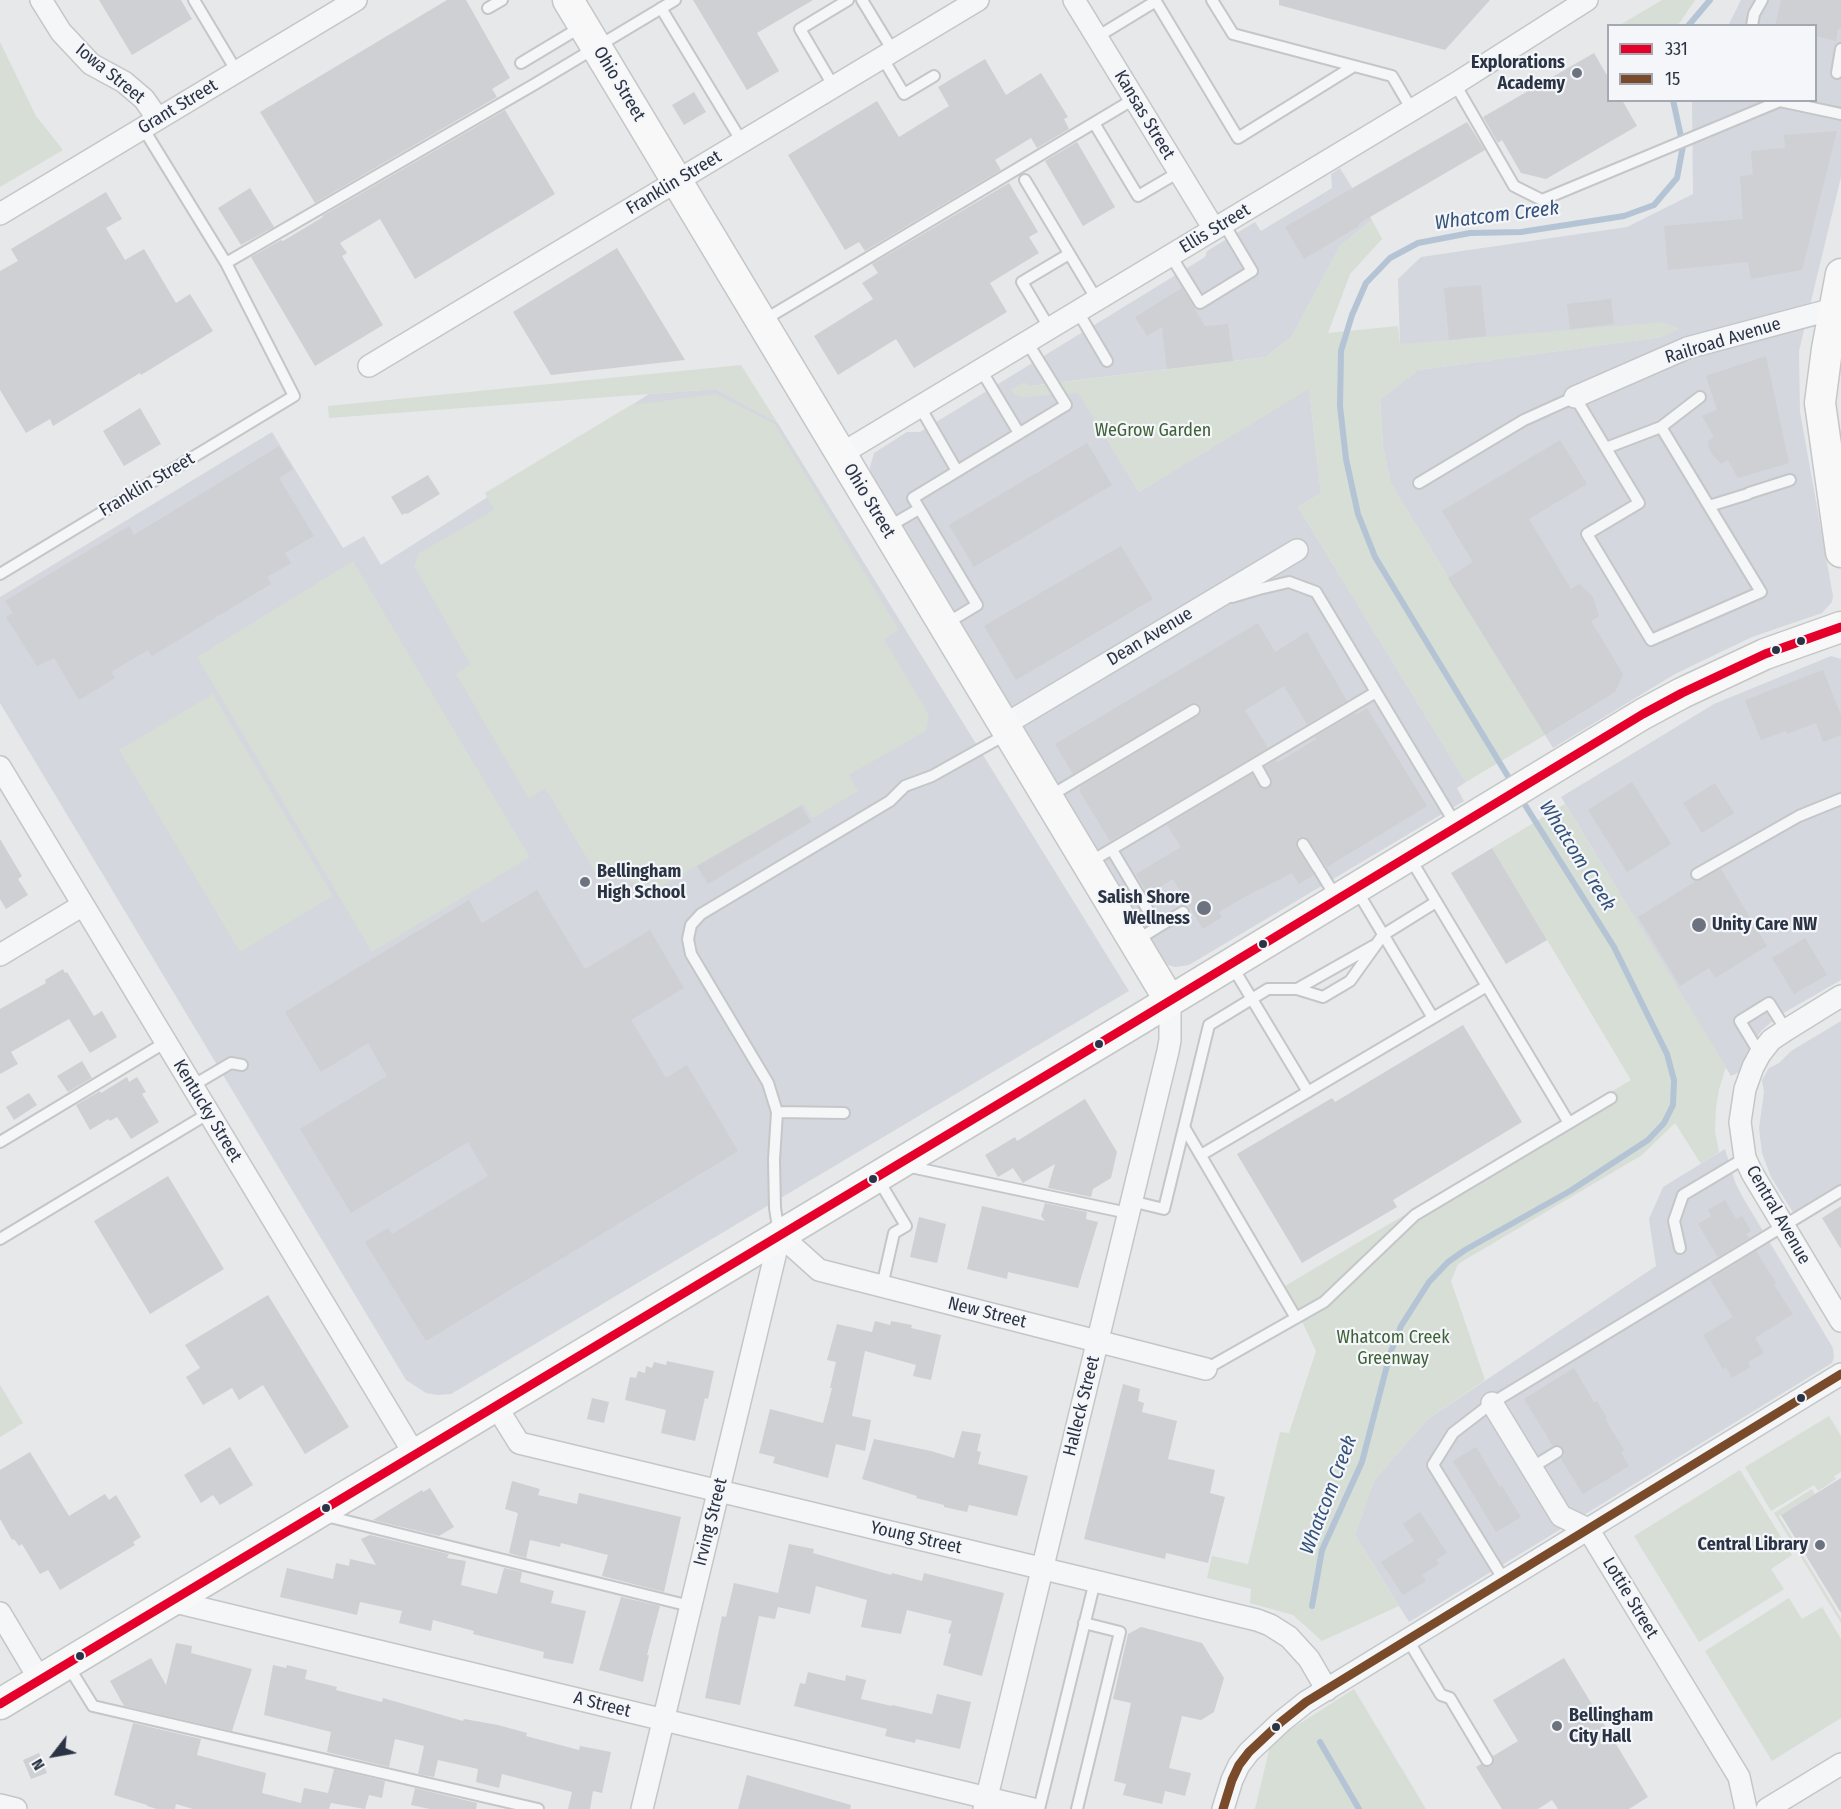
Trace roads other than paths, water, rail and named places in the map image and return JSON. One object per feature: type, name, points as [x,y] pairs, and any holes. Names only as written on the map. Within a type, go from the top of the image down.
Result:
[{"type":"street","name":"Grant Street","points":[[0,214],[356,0]]},
{"type":"street","name":"Ohio Street","points":[[568,0],[1048,798],[1100,857],[1146,935],[1170,1001]]},
{"type":"street","name":"Franklin Street","points":[[369,366],[978,0]]},
{"type":"street","name":"Kansas Street","points":[[1074,0],[1179,172],[1219,227]]},
{"type":"street","name":"Ellis Street","points":[[841,454],[1455,84],[1583,1]]},
{"type":"street","name":"Iowa Street","points":[[48,2],[61,32],[91,64],[124,82],[144,99],[151,124]]},
{"type":"street","points":[[1841,274],[1838,308],[1827,349],[1820,403],[1841,552]]},
{"type":"street","name":"Railroad Avenue","points":[[1575,397],[1687,348],[1838,308]]},
{"type":"street","name":"Dean Avenue","points":[[1006,729],[1199,608],[1297,550]]},
{"type":"street","points":[[0,1704],[1643,714],[1765,654],[1841,627]]},
{"type":"street","name":"Kentucky Street","points":[[1,771],[415,1455]]},
{"type":"street","points":[[0,955],[83,905]]},
{"type":"street","points":[[1757,1060],[1771,1040],[1841,996]]},
{"type":"street","name":"Halleck Street","points":[[985,1803],[1170,1040],[1170,1001]]},
{"type":"street","name":"Central Avenue","points":[[1757,1060],[1745,1089],[1740,1122],[1745,1158],[1841,1321]]},
{"type":"street","name":"New Street","points":[[780,1235],[819,1270],[1206,1369]]},
{"type":"street","name":"Irving Street","points":[[642,1809],[780,1235]]},
{"type":"street","points":[[1223,1809],[1232,1780],[1239,1765],[1249,1752],[1306,1702],[1841,1374]]},
{"type":"street","points":[[1492,1404],[1561,1516],[1588,1529]]},
{"type":"street","name":"Young Street","points":[[496,1406],[519,1443],[1257,1620],[1289,1637],[1304,1653],[1326,1690]]},
{"type":"street","name":"Lottie Street","points":[[1588,1529],[1739,1777],[1746,1809]]},
{"type":"street","name":"A Street","points":[[171,1601],[663,1720],[985,1803],[1033,1809]]},
{"type":"street","points":[[0,1612],[40,1680]]},
{"type":"street","points":[[1767,1809],[1841,1764]]},
{"type":"street","points":[[0,1805],[16,1809]]},
{"type":"lane","points":[[194,0],[237,72]]},
{"type":"lane","points":[[488,8],[502,0]]},
{"type":"lane","points":[[521,63],[661,8],[675,0]]},
{"type":"lane","points":[[834,87],[800,29],[848,0]]},
{"type":"lane","points":[[862,0],[904,94],[934,76]]},
{"type":"lane","points":[[1212,0],[1233,34],[1392,76],[1412,110]]},
{"type":"lane","points":[[1752,24],[1754,14],[1762,0]]},
{"type":"lane","points":[[1097,37],[1155,1],[1238,138],[1354,66]]},
{"type":"lane","points":[[661,8],[742,142]]},
{"type":"lane","points":[[151,124],[226,263],[590,36]]},
{"type":"lane","points":[[1836,73],[1841,49]]},
{"type":"lane","points":[[1455,84],[1514,186],[1542,200],[1777,102]]},
{"type":"lane","points":[[762,322],[1134,99]]},
{"type":"lane","points":[[1784,102],[1841,114]]},
{"type":"lane","points":[[1094,123],[1138,196],[1179,172]]},
{"type":"lane","points":[[1025,180],[1097,300]]},
{"type":"lane","points":[[1171,256],[1200,303],[1252,271],[1219,227]]},
{"type":"lane","points":[[1050,329],[1022,282],[1069,254]]},
{"type":"lane","name":"Franklin Street","points":[[0,574],[294,396],[226,263]]},
{"type":"lane","points":[[1078,312],[1107,361]]},
{"type":"lane","points":[[944,625],[977,605],[912,498],[1066,405],[1027,342]]},
{"type":"lane","points":[[981,370],[1019,433]]},
{"type":"lane","points":[[1419,483],[1524,420],[1575,397],[1639,503],[1587,534],[1651,640],[1761,592],[1661,427]]},
{"type":"lane","points":[[1606,448],[1661,427],[1700,397]]},
{"type":"lane","points":[[920,407],[957,471]]},
{"type":"lane","points":[[1709,506],[1790,480]]},
{"type":"lane","points":[[886,529],[919,509]]},
{"type":"lane","points":[[1199,608],[1289,582],[1316,592],[1376,692],[1465,822]]},
{"type":"lane","points":[[1100,857],[1248,764],[1376,692]]},
{"type":"lane","points":[[1048,798],[1194,710]]},
{"type":"lane","points":[[780,1235],[775,1208],[774,1160],[777,1112],[768,1083],[691,954],[688,939],[691,926],[701,914],[890,801],[905,786],[932,776],[1006,729]]},
{"type":"lane","points":[[1248,764],[1265,782]]},
{"type":"lane","points":[[1697,874],[1799,816],[1841,799]]},
{"type":"lane","points":[[1303,844],[1319,870],[1346,894],[1383,935],[1433,1018]]},
{"type":"lane","points":[[1409,856],[1569,1123]]},
{"type":"lane","points":[[882,1286],[894,1233],[906,1226],[888,1171],[1130,1207],[1164,1209],[1209,1025],[1268,989],[1297,989],[1323,997],[1350,981],[1383,935],[1436,902]]},
{"type":"lane","points":[[1146,935],[1183,912]]},
{"type":"lane","points":[[1297,989],[1376,945]]},
{"type":"lane","points":[[1230,964],[1308,1092]]},
{"type":"lane","points":[[1201,1155],[1487,986]]},
{"type":"lane","points":[[1757,1060],[1740,1021],[1769,1003],[1786,1030]]},
{"type":"lane","points":[[0,1142],[166,1042]]},
{"type":"lane","points":[[192,1086],[231,1063],[242,1065]]},
{"type":"lane","points":[[1206,1369],[1324,1302],[1415,1215],[1611,1098]]},
{"type":"lane","points":[[777,1112],[844,1113]]},
{"type":"lane","points":[[0,1239],[208,1113]]},
{"type":"lane","points":[[1184,1127],[1296,1318]]},
{"type":"lane","points":[[1680,1248],[1674,1221],[1683,1195],[1745,1158]]},
{"type":"lane","points":[[1504,1581],[1433,1465],[1453,1433],[1492,1404],[1841,1191]]},
{"type":"lane","points":[[1532,1468],[1557,1452]]},
{"type":"lane","points":[[317,1514],[690,1606]]},
{"type":"lane","points":[[1039,1809],[1095,1581]]},
{"type":"lane","points":[[1077,1809],[1120,1632],[1084,1623]]},
{"type":"lane","points":[[1408,1640],[1441,1695],[1450,1698],[1487,1760]]},
{"type":"lane","points":[[67,1664],[93,1706],[538,1809]]},
{"type":"waterway","name":"Whatcom Creek","points":[[1690,24],[1710,0]]},
{"type":"waterway","name":"Whatcom Creek","points":[[1512,783],[1375,557],[1358,514],[1346,459],[1340,406],[1341,351],[1352,315],[1366,283],[1390,258],[1418,243],[1470,233],[1521,232],[1624,216],[1654,205],[1677,178],[1683,146],[1673,102]]},
{"type":"waterway","name":"Whatcom Creek","points":[[1312,1606],[1322,1550],[1362,1462],[1390,1354],[1401,1326],[1429,1282],[1448,1262],[1465,1250],[1570,1191],[1648,1140],[1664,1123],[1673,1105],[1674,1080],[1667,1054],[1614,947],[1520,797]]},
{"type":"waterway","name":"Whatcom Creek","points":[[1320,1742],[1359,1809]]},
{"type":"place","name":"Explorations Academy","points":[[1577,73]]},
{"type":"place","name":"Bellingham High School","points":[[585,882]]},
{"type":"place","name":"Salish Shore Wellness","points":[[1204,908]]},
{"type":"place","name":"Unity Care NW","points":[[1699,925]]},
{"type":"place","name":"Central Library","points":[[1820,1545]]},
{"type":"place","name":"Bellingham City Hall","points":[[1557,1726]]},
{"type":"park label","name":"WeGrow Garden","points":[[1153,431]]},
{"type":"park label","name":"Whatcom Creek Greenway","points":[[1393,1348]]}]
